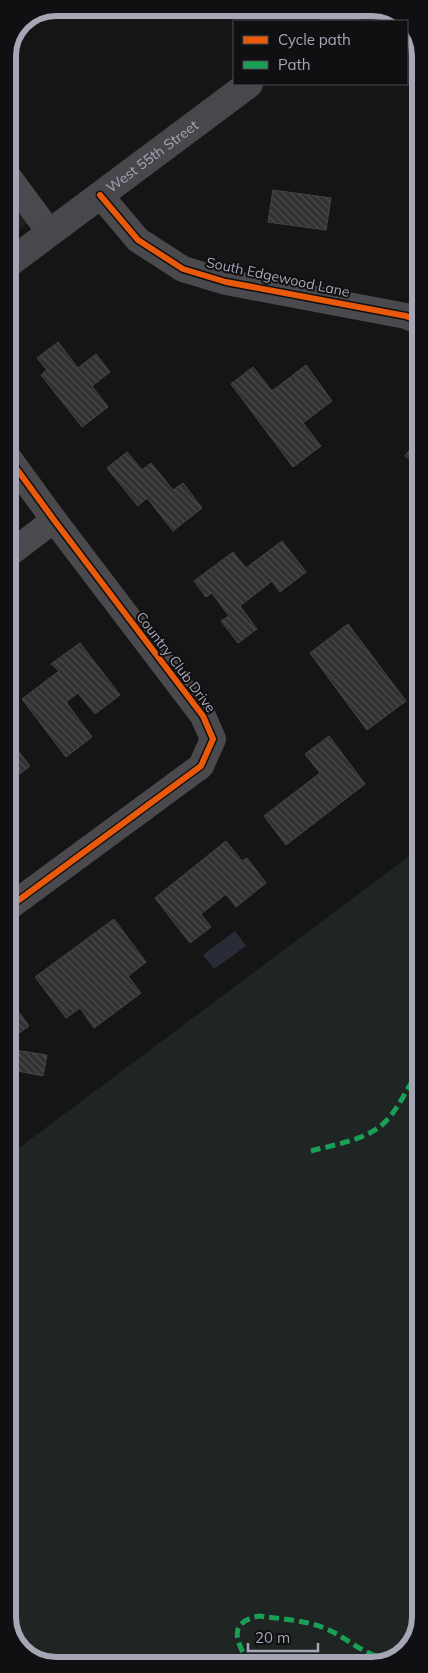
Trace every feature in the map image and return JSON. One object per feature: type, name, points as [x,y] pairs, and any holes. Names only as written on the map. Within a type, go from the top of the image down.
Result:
[{"type":"main road","name":"West 55th Street","points":[[16,258],[248,85]]},
{"type":"street","points":[[16,187],[50,232]]},
{"type":"street","name":"South Edgewood Lane","points":[[100,195],[138,240],[183,269],[226,282],[412,313]]},
{"type":"street","name":"Country Club Drive","points":[[16,469],[203,716],[213,739],[201,766],[16,902]]},
{"type":"street","points":[[16,548],[54,520]]},
{"type":"shaded area","points":[[16,205],[29,222],[16,232]]},
{"type":"shaded area","points":[[412,854],[412,1617],[410,1630],[398,1647],[385,1655],[372,1657],[53,1657],[41,1654],[26,1643],[18,1630],[16,1617],[16,1150]]},
{"type":"shaded area","points":[[235,931],[246,946],[214,969],[203,955]]},
{"type":"building","points":[[273,190],[331,198],[326,230],[268,222]]},
{"type":"building","points":[[58,342],[78,368],[96,354],[110,372],[92,386],[108,407],[82,427],[41,375],[47,370],[37,358]]},
{"type":"building","points":[[306,365],[332,401],[303,423],[321,446],[293,467],[231,384],[253,367],[272,391]]},
{"type":"building","points":[[412,447],[412,462],[405,456]]},
{"type":"building","points":[[127,452],[142,470],[151,463],[173,490],[183,483],[202,508],[173,531],[147,498],[138,506],[107,468]]},
{"type":"building","points":[[282,541],[306,572],[280,592],[272,581],[240,606],[257,629],[238,643],[221,621],[229,616],[212,593],[206,597],[194,581],[233,552],[246,568]]},
{"type":"building","points":[[348,624],[406,701],[367,730],[310,653]]},
{"type":"building","points":[[80,643],[120,695],[95,714],[78,693],[66,702],[92,737],[66,757],[22,699],[59,671],[51,664]]},
{"type":"building","points":[[329,736],[365,784],[286,845],[264,816],[320,773],[305,754]]},
{"type":"building","points":[[16,748],[30,766],[16,777]]},
{"type":"building","points":[[226,841],[242,861],[247,858],[266,883],[236,907],[226,894],[201,914],[211,927],[190,943],[155,898]]},
{"type":"building","points":[[114,919],[146,962],[128,976],[141,993],[94,1028],[80,1008],[66,1018],[35,977]]},
{"type":"building","points":[[16,1008],[29,1026],[16,1035]]},
{"type":"building","points":[[16,1050],[47,1055],[43,1076],[16,1071]]},
{"type":"marked path","points":[[311,1151],[362,1137],[380,1127],[392,1114],[412,1082]]},
{"type":"marked path","points":[[246,1657],[239,1642],[238,1629],[248,1619],[259,1616],[293,1620],[319,1626],[377,1656]]},
{"type":"cycle path","points":[[100,195],[138,240],[183,269],[226,282],[412,319]]},
{"type":"cycle path","points":[[16,468],[203,716],[213,739],[201,766],[16,902]]}]
